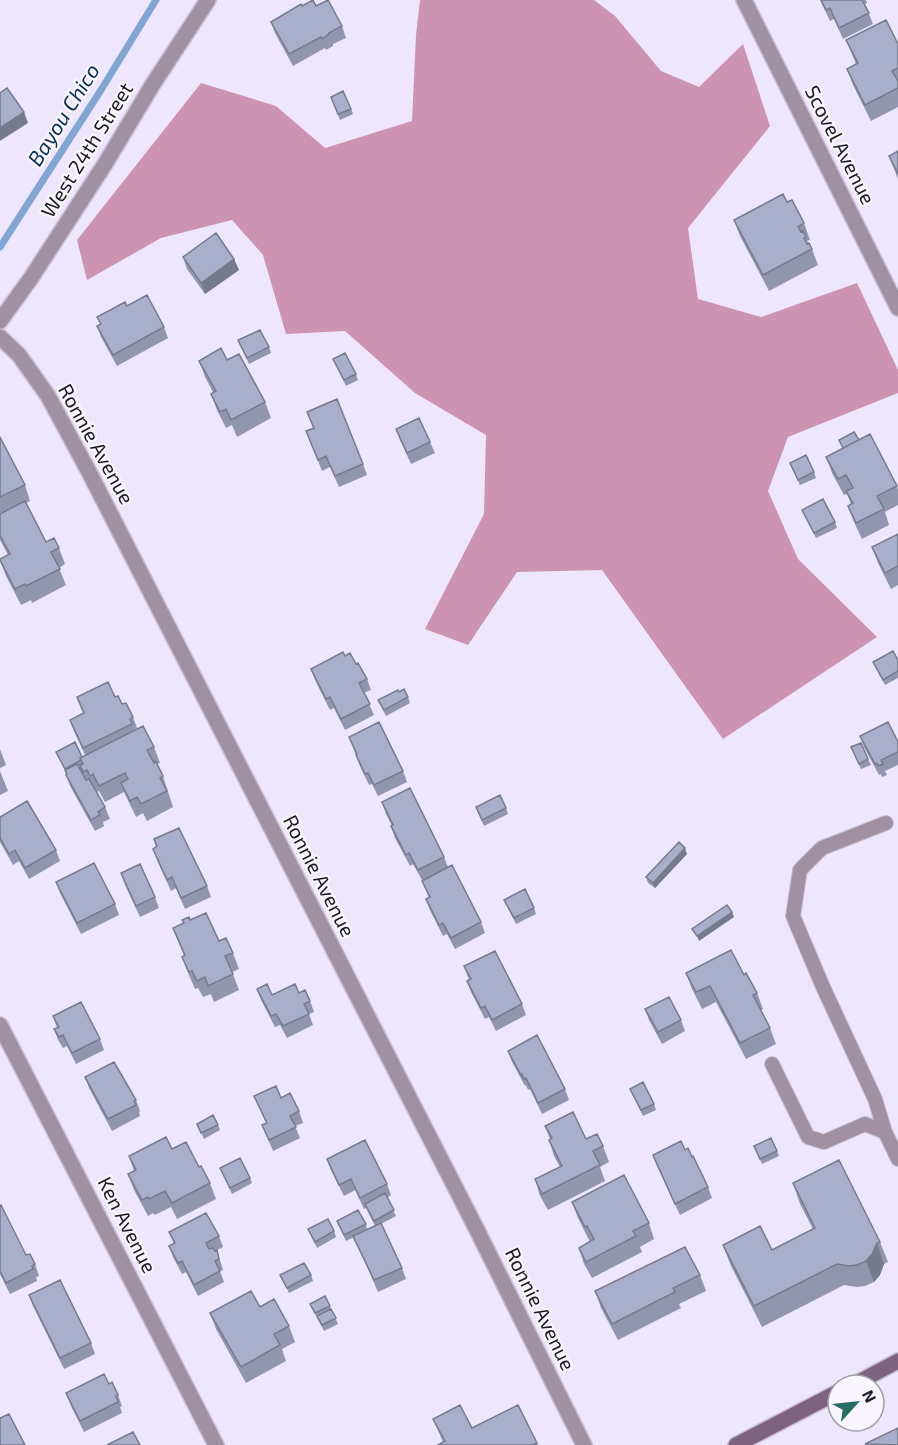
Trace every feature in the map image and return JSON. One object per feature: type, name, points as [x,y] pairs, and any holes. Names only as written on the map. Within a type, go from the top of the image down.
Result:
[{"type":"main road","points":[[876,1373],[898,1362]]},
{"type":"main road","points":[[736,1445],[826,1398]]},
{"type":"street","name":"West 24th Street","points":[[0,321],[105,164],[153,84],[208,0]]},
{"type":"street","name":"Scovel Avenue","points":[[744,0],[898,308]]},
{"type":"street","name":"Ronnie Avenue","points":[[0,338],[20,355],[48,396],[89,472],[584,1445]]},
{"type":"street","name":"Ken Avenue","points":[[0,1025],[216,1445]]},
{"type":"lane","points":[[886,823],[822,848],[800,870],[793,916],[875,1099],[885,1132],[898,1159]]},
{"type":"lane","points":[[772,1064],[808,1137],[825,1142],[865,1124],[885,1132]]},
{"type":"shaded area","points":[[420,0],[594,0],[615,16],[661,71],[699,87],[743,44],[770,126],[688,228],[698,299],[761,317],[857,283],[898,370],[898,393],[788,437],[768,491],[798,559],[877,637],[723,739],[602,570],[517,572],[468,645],[425,629],[484,514],[486,435],[415,393],[345,331],[286,334],[263,255],[232,220],[161,238],[87,280],[77,240],[201,83],[276,106],[325,148],[412,121]]},
{"type":"building","points":[[313,0],[316,6],[328,0],[342,26],[322,39],[321,37],[289,54],[271,22],[301,4],[302,6]]},
{"type":"building","points":[[821,0],[862,0],[869,13],[839,28],[830,8],[826,10]]},
{"type":"building","points":[[886,20],[898,44],[898,68],[892,71],[898,81],[898,88],[865,105],[847,69],[858,63],[846,40]]},
{"type":"building","points":[[7,88],[24,112],[0,128],[0,93]]},
{"type":"building","points":[[343,91],[351,109],[338,114],[331,97]]},
{"type":"building","points":[[898,151],[898,174],[889,156]]},
{"type":"building","points":[[783,194],[787,202],[792,200],[804,223],[798,227],[801,232],[803,231],[807,244],[809,243],[812,249],[763,275],[734,220]]},
{"type":"building","points":[[216,233],[234,259],[201,283],[183,257]]},
{"type":"building","points":[[147,295],[164,327],[113,355],[97,326],[101,324],[97,317],[125,302],[127,306]]},
{"type":"building","points":[[260,330],[269,347],[247,358],[238,340]]},
{"type":"building","points":[[221,348],[227,360],[239,354],[265,402],[231,420],[226,409],[220,412],[211,394],[216,391],[199,361]]},
{"type":"building","points":[[345,353],[356,374],[344,380],[333,359]]},
{"type":"building","points":[[337,399],[363,464],[335,476],[326,456],[318,460],[306,431],[314,428],[307,412]]},
{"type":"building","points":[[419,418],[430,442],[407,453],[396,429]]},
{"type":"building","points":[[854,432],[859,440],[843,448],[839,440]]},
{"type":"building","points":[[870,434],[897,486],[877,496],[884,509],[856,523],[848,506],[853,503],[846,491],[853,488],[846,475],[838,479],[826,457]]},
{"type":"building","points":[[0,437],[25,485],[0,497]]},
{"type":"building","points":[[806,455],[814,472],[798,480],[790,463]]},
{"type":"building","points":[[823,499],[835,522],[814,533],[802,510]]},
{"type":"building","points":[[25,501],[46,542],[54,538],[59,548],[51,552],[60,569],[15,589],[0,560],[10,554],[0,535],[0,514]]},
{"type":"building","points":[[898,534],[898,566],[885,573],[872,547]]},
{"type":"building","points":[[893,651],[898,660],[898,671],[883,680],[873,662]]},
{"type":"building","points":[[343,652],[345,656],[350,653],[367,679],[359,683],[370,704],[341,719],[330,697],[326,699],[311,669]]},
{"type":"building","points":[[108,682],[115,697],[118,696],[122,704],[126,703],[133,717],[130,719],[132,724],[83,748],[70,720],[84,713],[77,697]]},
{"type":"building","points":[[404,689],[408,697],[384,710],[378,700]]},
{"type":"building","points":[[379,722],[403,771],[374,785],[368,773],[365,774],[349,737]]},
{"type":"building","points":[[888,722],[898,742],[898,752],[881,760],[883,764],[878,766],[860,736]]},
{"type":"building","points":[[143,726],[154,747],[147,750],[163,776],[160,778],[167,791],[141,804],[137,797],[130,801],[121,783],[128,779],[125,773],[99,786],[93,774],[90,776],[87,770],[83,772],[80,758]]},
{"type":"building","points":[[75,742],[82,757],[81,760],[65,769],[56,752]]},
{"type":"building","points":[[861,743],[868,759],[859,764],[851,747]]},
{"type":"building","points":[[77,764],[86,780],[89,779],[105,807],[98,812],[100,815],[91,820],[66,775],[65,770]]},
{"type":"building","points":[[410,788],[444,857],[418,870],[409,853],[406,855],[382,802]]},
{"type":"building","points":[[500,795],[506,808],[482,820],[476,807]]},
{"type":"building","points":[[27,801],[56,850],[25,868],[15,850],[9,854],[0,838],[0,817]]},
{"type":"building","points":[[179,828],[207,886],[181,898],[172,877],[167,880],[153,849],[157,846],[154,839]]},
{"type":"building","points":[[679,842],[685,848],[653,883],[646,877]]},
{"type":"building","points":[[94,863],[115,904],[77,923],[56,882]]},
{"type":"building","points":[[140,864],[155,897],[136,906],[121,873]]},
{"type":"building","points":[[452,865],[481,922],[451,938],[443,923],[439,925],[426,899],[430,897],[422,881]]},
{"type":"building","points":[[525,889],[534,908],[514,918],[504,900]]},
{"type":"building","points":[[727,905],[732,912],[697,936],[692,929]]},
{"type":"building","points":[[206,913],[219,941],[226,938],[233,953],[225,956],[233,974],[208,986],[205,977],[197,981],[192,971],[189,972],[182,957],[185,955],[173,928],[184,923],[182,920],[189,917],[190,920]]},
{"type":"building","points":[[731,950],[744,975],[746,973],[757,993],[753,995],[770,1028],[740,1043],[710,986],[696,992],[686,973]]},
{"type":"building","points":[[495,951],[522,1004],[492,1020],[485,1006],[481,1008],[467,981],[471,979],[464,966]]},
{"type":"building","points":[[267,984],[272,995],[295,984],[299,993],[305,990],[310,1001],[304,1004],[309,1014],[283,1026],[276,1014],[271,1016],[257,989]]},
{"type":"building","points":[[669,997],[681,1020],[658,1032],[645,1009]]},
{"type":"building","points":[[81,1002],[100,1039],[72,1053],[63,1035],[59,1037],[54,1029],[59,1027],[53,1016]]},
{"type":"building","points":[[537,1035],[565,1089],[538,1103],[526,1078],[524,1079],[521,1075],[508,1051]]},
{"type":"building","points":[[114,1062],[136,1100],[134,1101],[136,1105],[108,1119],[85,1077]]},
{"type":"building","points":[[643,1082],[654,1104],[641,1110],[630,1089]]},
{"type":"building","points":[[276,1086],[281,1098],[290,1093],[299,1111],[290,1116],[296,1127],[269,1140],[262,1125],[267,1123],[254,1096]]},
{"type":"building","points":[[573,1112],[586,1139],[597,1134],[603,1146],[593,1151],[600,1165],[542,1194],[535,1179],[562,1166],[545,1126]]},
{"type":"building","points":[[213,1115],[218,1125],[201,1133],[197,1124]]},
{"type":"building","points":[[166,1137],[172,1149],[186,1142],[210,1183],[172,1203],[165,1191],[142,1200],[128,1174],[136,1170],[129,1156]]},
{"type":"building","points":[[771,1138],[777,1151],[760,1159],[754,1146]]},
{"type":"building","points":[[365,1140],[387,1184],[360,1198],[351,1179],[339,1185],[327,1159]]},
{"type":"building","points":[[681,1141],[685,1150],[688,1148],[693,1156],[708,1187],[675,1204],[653,1155]]},
{"type":"building","points":[[240,1158],[250,1178],[230,1188],[220,1168]]},
{"type":"building","points":[[839,1160],[880,1242],[877,1243],[866,1261],[849,1266],[837,1264],[754,1306],[723,1245],[760,1226],[772,1250],[815,1228],[793,1183]]},
{"type":"building","points":[[624,1175],[649,1223],[633,1231],[636,1236],[586,1262],[579,1248],[594,1239],[572,1202]]},
{"type":"building","points":[[385,1193],[394,1210],[374,1221],[365,1204]]},
{"type":"building","points":[[1,1205],[26,1255],[30,1254],[35,1264],[32,1266],[33,1269],[6,1283],[0,1271]]},
{"type":"building","points":[[358,1210],[366,1224],[344,1235],[337,1221]]},
{"type":"building","points":[[206,1213],[219,1236],[206,1243],[209,1249],[217,1250],[219,1259],[215,1261],[220,1271],[194,1285],[182,1261],[178,1263],[169,1246],[175,1243],[169,1232]]},
{"type":"building","points":[[328,1219],[334,1231],[315,1242],[308,1229]]},
{"type":"building","points":[[381,1223],[402,1268],[374,1280],[353,1236]]},
{"type":"building","points":[[685,1247],[700,1275],[673,1288],[675,1292],[612,1324],[595,1291]]},
{"type":"building","points":[[304,1263],[311,1275],[287,1288],[280,1275]]},
{"type":"building","points":[[60,1280],[91,1343],[60,1358],[29,1295]]},
{"type":"building","points":[[251,1291],[260,1307],[274,1299],[289,1326],[274,1334],[280,1345],[241,1367],[210,1313]]},
{"type":"building","points":[[325,1296],[330,1306],[315,1313],[310,1304]]},
{"type":"building","points":[[331,1309],[336,1318],[322,1325],[317,1316]]},
{"type":"building","points":[[104,1374],[109,1384],[112,1382],[118,1395],[116,1396],[118,1402],[80,1421],[66,1393]]},
{"type":"building","points":[[460,1405],[472,1428],[518,1405],[537,1443],[532,1445],[438,1445],[445,1441],[433,1419]]},
{"type":"building","points":[[9,1414],[25,1445],[0,1445],[0,1418]]},
{"type":"building","points":[[898,1428],[898,1445],[865,1444]]},
{"type":"building","points":[[133,1432],[140,1445],[107,1445]]},
{"type":"waterway","name":"Bayou Chico","points":[[0,247],[156,0]]}]
